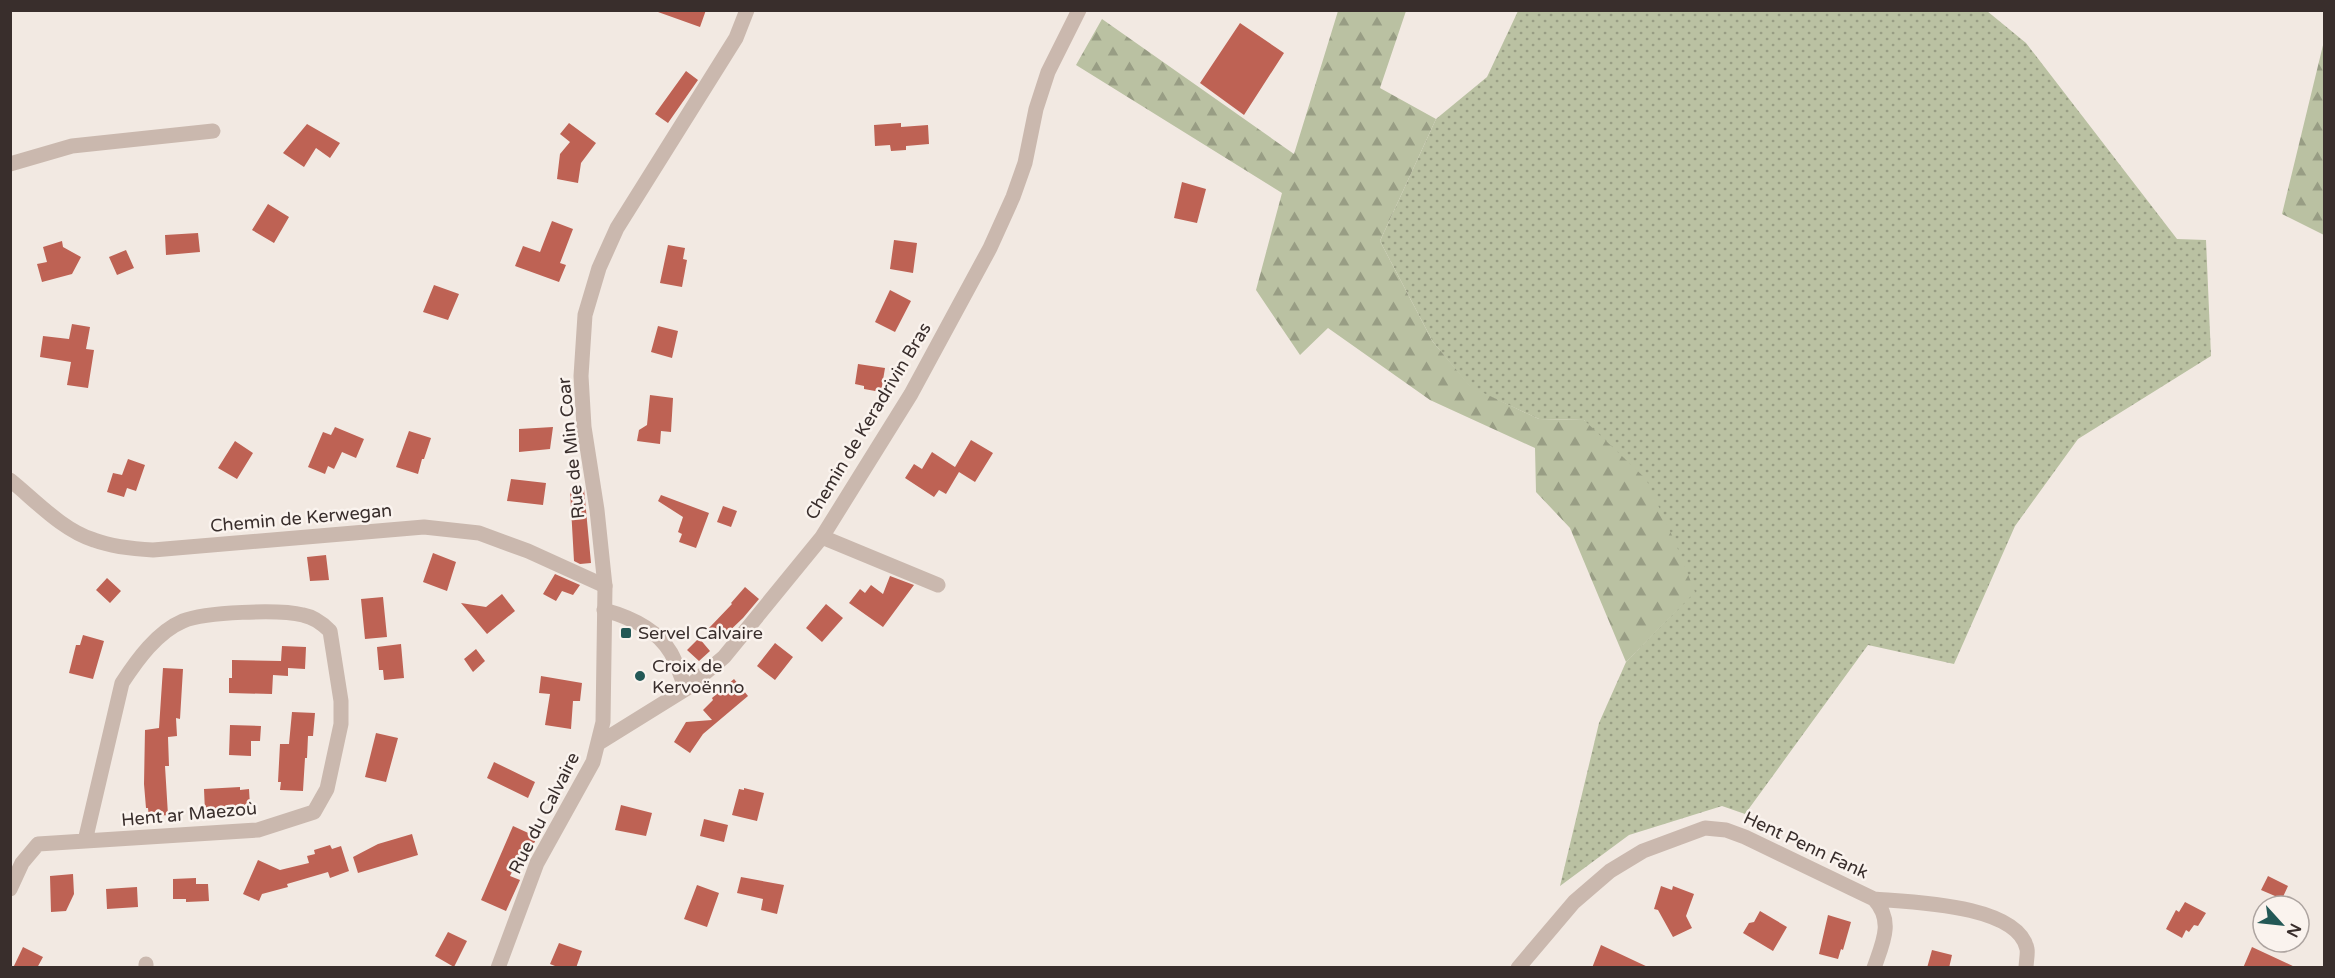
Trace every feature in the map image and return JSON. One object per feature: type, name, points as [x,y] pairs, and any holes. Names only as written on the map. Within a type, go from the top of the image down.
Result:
[{"type":"street","name":"Rue de Min Coar","points":[[599,743],[604,709],[605,586],[597,510],[584,427],[581,376],[585,315],[599,268],[617,228],[736,38],[747,10]]},
{"type":"street","name":"Chemin de Keradrivin Bras","points":[[599,743],[686,688],[724,657],[822,537],[912,394],[990,248],[1013,197],[1048,72],[1079,10]]},
{"type":"street","points":[[10,164],[72,146],[213,131]]},
{"type":"street","name":"Chemin de Kerwegan","points":[[10,480],[60,521],[80,534],[92,540],[124,548],[153,550],[424,527],[479,533],[528,550],[605,586]]},
{"type":"street","points":[[822,537],[938,585]]},
{"type":"street","points":[[604,610],[634,620],[659,639],[672,654],[686,688]]},
{"type":"street","name":"Hent ar Maezoù","points":[[10,889],[16,860],[38,844],[258,830],[314,812],[327,789],[341,724],[341,701],[330,631],[317,620],[301,614],[266,613],[200,616],[182,621],[168,630],[137,661],[122,683],[85,841]]},
{"type":"street","name":"Rue du Calvaire","points":[[498,968],[537,863],[593,762],[599,743]]},
{"type":"street","name":"Hent Penn Fank","points":[[1518,968],[1574,902],[1610,871],[1642,850],[1705,828],[1726,830],[1745,837],[1874,898],[1887,923],[1886,934],[1874,968]]},
{"type":"street","points":[[1874,898],[1935,904],[1973,911],[2002,922],[2017,932],[2027,948],[2026,968]]},
{"type":"green space","points":[[1338,11],[1406,11],[1380,88],[1436,119],[1380,241],[1433,342],[1471,387],[1539,419],[1584,420],[1646,479],[1675,542],[1695,592],[1626,662],[1570,528],[1536,492],[1535,448],[1430,400],[1328,328],[1300,355],[1256,290],[1282,193],[1076,65],[1102,19],[1294,154]]},
{"type":"green space","points":[[1518,11],[1987,11],[2026,43],[2177,239],[2206,240],[2211,356],[2078,439],[2015,526],[1954,664],[1868,645],[1745,814],[1722,806],[1629,835],[1560,886],[1599,723],[1626,662],[1694,592],[1584,420],[1539,419],[1471,388],[1433,342],[1380,241],[1436,119],[1487,77]]},
{"type":"green space","points":[[2324,41],[2324,235],[2282,214]]},
{"type":"building","points":[[659,10],[706,10],[700,27],[658,12]]},
{"type":"building","points":[[1240,23],[1284,53],[1244,115],[1200,83]]},
{"type":"building","points":[[686,71],[698,80],[668,123],[655,114]]},
{"type":"building","points":[[569,123],[596,143],[581,163],[578,183],[557,179],[560,154],[570,142],[560,134]]},
{"type":"building","points":[[901,123],[901,127],[928,125],[929,144],[906,146],[906,150],[891,151],[890,145],[875,146],[874,125]]},
{"type":"building","points":[[307,124],[340,143],[330,158],[316,148],[304,167],[283,153]]},
{"type":"building","points":[[1182,182],[1206,189],[1197,223],[1174,218]]},
{"type":"building","points":[[268,204],[289,217],[274,243],[252,230]]},
{"type":"building","points":[[552,221],[573,229],[560,263],[566,265],[559,282],[515,266],[523,246],[540,252]]},
{"type":"building","points":[[198,233],[200,252],[166,255],[165,235]]},
{"type":"building","points":[[894,240],[917,243],[913,273],[890,269]]},
{"type":"building","points":[[62,241],[63,247],[81,257],[72,274],[42,282],[37,264],[47,262],[43,247]]},
{"type":"building","points":[[668,245],[685,248],[683,259],[687,260],[682,287],[660,283]]},
{"type":"building","points":[[126,250],[134,268],[117,275],[109,257]]},
{"type":"building","points":[[434,285],[459,294],[448,320],[423,312]]},
{"type":"building","points":[[890,290],[911,301],[895,332],[875,322]]},
{"type":"building","points":[[72,324],[90,327],[86,349],[94,350],[88,388],[67,385],[71,362],[40,357],[43,336],[69,339]]},
{"type":"building","points":[[658,326],[678,331],[672,358],[651,352]]},
{"type":"building","points":[[858,364],[885,368],[881,392],[864,389],[864,386],[855,384]]},
{"type":"building","points":[[650,395],[673,398],[671,432],[661,431],[660,444],[637,441],[639,430],[647,425]]},
{"type":"building","points":[[335,427],[364,439],[356,458],[342,452],[334,469],[328,466],[325,474],[308,467],[323,432],[331,435]]},
{"type":"building","points":[[553,427],[550,449],[519,452],[519,429]]},
{"type":"building","points":[[409,431],[431,438],[418,474],[396,467]]},
{"type":"building","points":[[971,440],[993,453],[975,482],[959,472],[946,494],[939,490],[934,497],[905,478],[914,464],[922,469],[932,452],[955,467]]},
{"type":"building","points":[[235,441],[253,453],[237,479],[218,468]]},
{"type":"building","points":[[128,459],[145,465],[136,491],[127,488],[124,497],[107,492],[113,473],[122,475]]},
{"type":"building","points":[[511,479],[546,483],[543,505],[507,501]]},
{"type":"building","points":[[584,489],[591,563],[580,564],[574,561],[570,490]]},
{"type":"building","points":[[661,495],[709,513],[696,548],[679,542],[682,534],[678,532],[683,517],[658,501]]},
{"type":"building","points":[[723,506],[737,511],[731,527],[717,522]]},
{"type":"building","points":[[433,553],[456,562],[447,591],[423,582]]},
{"type":"building","points":[[326,555],[329,580],[310,581],[307,557]]},
{"type":"building","points":[[555,574],[580,585],[573,595],[562,591],[556,601],[543,594]]},
{"type":"building","points":[[890,576],[914,585],[883,627],[849,603],[860,589],[865,593],[871,585],[883,594]]},
{"type":"building","points":[[107,578],[121,591],[110,603],[96,590]]},
{"type":"building","points":[[745,587],[759,599],[722,638],[709,628]]},
{"type":"building","points":[[502,594],[515,611],[487,634],[461,603],[486,607]]},
{"type":"building","points":[[383,597],[387,637],[365,639],[361,599]]},
{"type":"building","points":[[826,604],[843,618],[822,642],[806,628]]},
{"type":"building","points":[[83,635],[104,641],[93,679],[69,673],[76,645],[80,645]]},
{"type":"building","points":[[699,638],[710,651],[699,661],[687,650]]},
{"type":"building","points":[[775,643],[793,657],[775,680],[757,666]]},
{"type":"building","points":[[401,644],[404,678],[384,680],[383,670],[379,670],[377,647]]},
{"type":"building","points":[[282,646],[306,647],[305,669],[288,668],[288,676],[273,675],[272,694],[229,693],[232,660],[281,661]]},
{"type":"building","points":[[476,649],[485,661],[473,672],[464,659]]},
{"type":"building","points":[[163,668],[183,669],[180,719],[176,718],[177,736],[168,737],[169,766],[165,766],[168,815],[149,817],[144,784],[145,730],[159,728]]},
{"type":"building","points":[[541,676],[582,683],[580,701],[573,701],[571,729],[545,725],[550,694],[539,693]]},
{"type":"building","points":[[734,679],[748,696],[703,734],[690,753],[674,742],[686,722],[712,720],[703,710],[713,700],[712,698]]},
{"type":"building","points":[[292,712],[315,713],[313,736],[308,736],[303,791],[280,790],[281,782],[278,782],[280,744],[289,744]]},
{"type":"building","points":[[230,725],[261,726],[260,741],[251,741],[251,756],[229,755]]},
{"type":"building","points":[[376,733],[398,738],[386,782],[365,777]]},
{"type":"building","points":[[494,762],[535,782],[528,798],[487,778]]},
{"type":"building","points":[[240,787],[240,790],[249,789],[250,806],[242,806],[242,809],[205,812],[204,789]]},
{"type":"building","points":[[744,788],[764,793],[757,821],[732,815],[739,789],[744,790]]},
{"type":"building","points":[[621,805],[652,813],[646,836],[615,830]]},
{"type":"building","points":[[704,819],[728,825],[724,842],[700,836]]},
{"type":"building","points":[[513,826],[537,837],[530,852],[523,849],[510,876],[520,880],[506,911],[481,900]]},
{"type":"building","points":[[412,834],[418,855],[358,873],[353,857],[378,844]]},
{"type":"building","points":[[330,845],[332,849],[341,846],[349,871],[330,878],[328,872],[287,884],[288,887],[262,894],[259,901],[243,894],[258,860],[280,870],[309,863],[307,856],[315,854],[314,850]]},
{"type":"building","points":[[73,874],[74,894],[66,911],[51,912],[50,876]]},
{"type":"building","points":[[2268,876],[2288,886],[2284,894],[2270,894],[2261,890]]},
{"type":"building","points":[[741,877],[784,885],[777,914],[761,910],[763,899],[737,893]]},
{"type":"building","points":[[196,878],[196,884],[208,884],[209,901],[186,902],[186,899],[173,899],[173,879]]},
{"type":"building","points":[[697,885],[719,893],[707,927],[684,919]]},
{"type":"building","points":[[1661,886],[1672,890],[1673,886],[1694,894],[1686,916],[1692,928],[1673,937],[1658,910],[1654,909]]},
{"type":"building","points":[[137,887],[138,907],[107,909],[106,889]]},
{"type":"building","points":[[2185,902],[2206,913],[2198,926],[2194,925],[2189,932],[2186,930],[2182,938],[2166,929],[2176,910],[2179,912]]},
{"type":"building","points":[[1760,911],[1787,927],[1773,951],[1743,933],[1749,923],[1754,922]]},
{"type":"building","points":[[1828,915],[1851,922],[1838,959],[1819,954]]},
{"type":"building","points":[[448,932],[467,941],[454,967],[435,956]]},
{"type":"building","points":[[559,943],[582,951],[576,968],[560,968],[550,964]]},
{"type":"building","points":[[1601,945],[1650,968],[1592,968]]},
{"type":"building","points":[[23,947],[43,957],[37,968],[13,968]]},
{"type":"building","points":[[2251,949],[2251,954],[2267,954],[2297,968],[2243,968]]},
{"type":"building","points":[[1932,950],[1952,955],[1949,968],[1927,968]]},
{"type":"place","name":"Servel Calvaire","points":[[626,633]]},
{"type":"place","name":"Croix de Kervoënno","points":[[640,676]]}]
